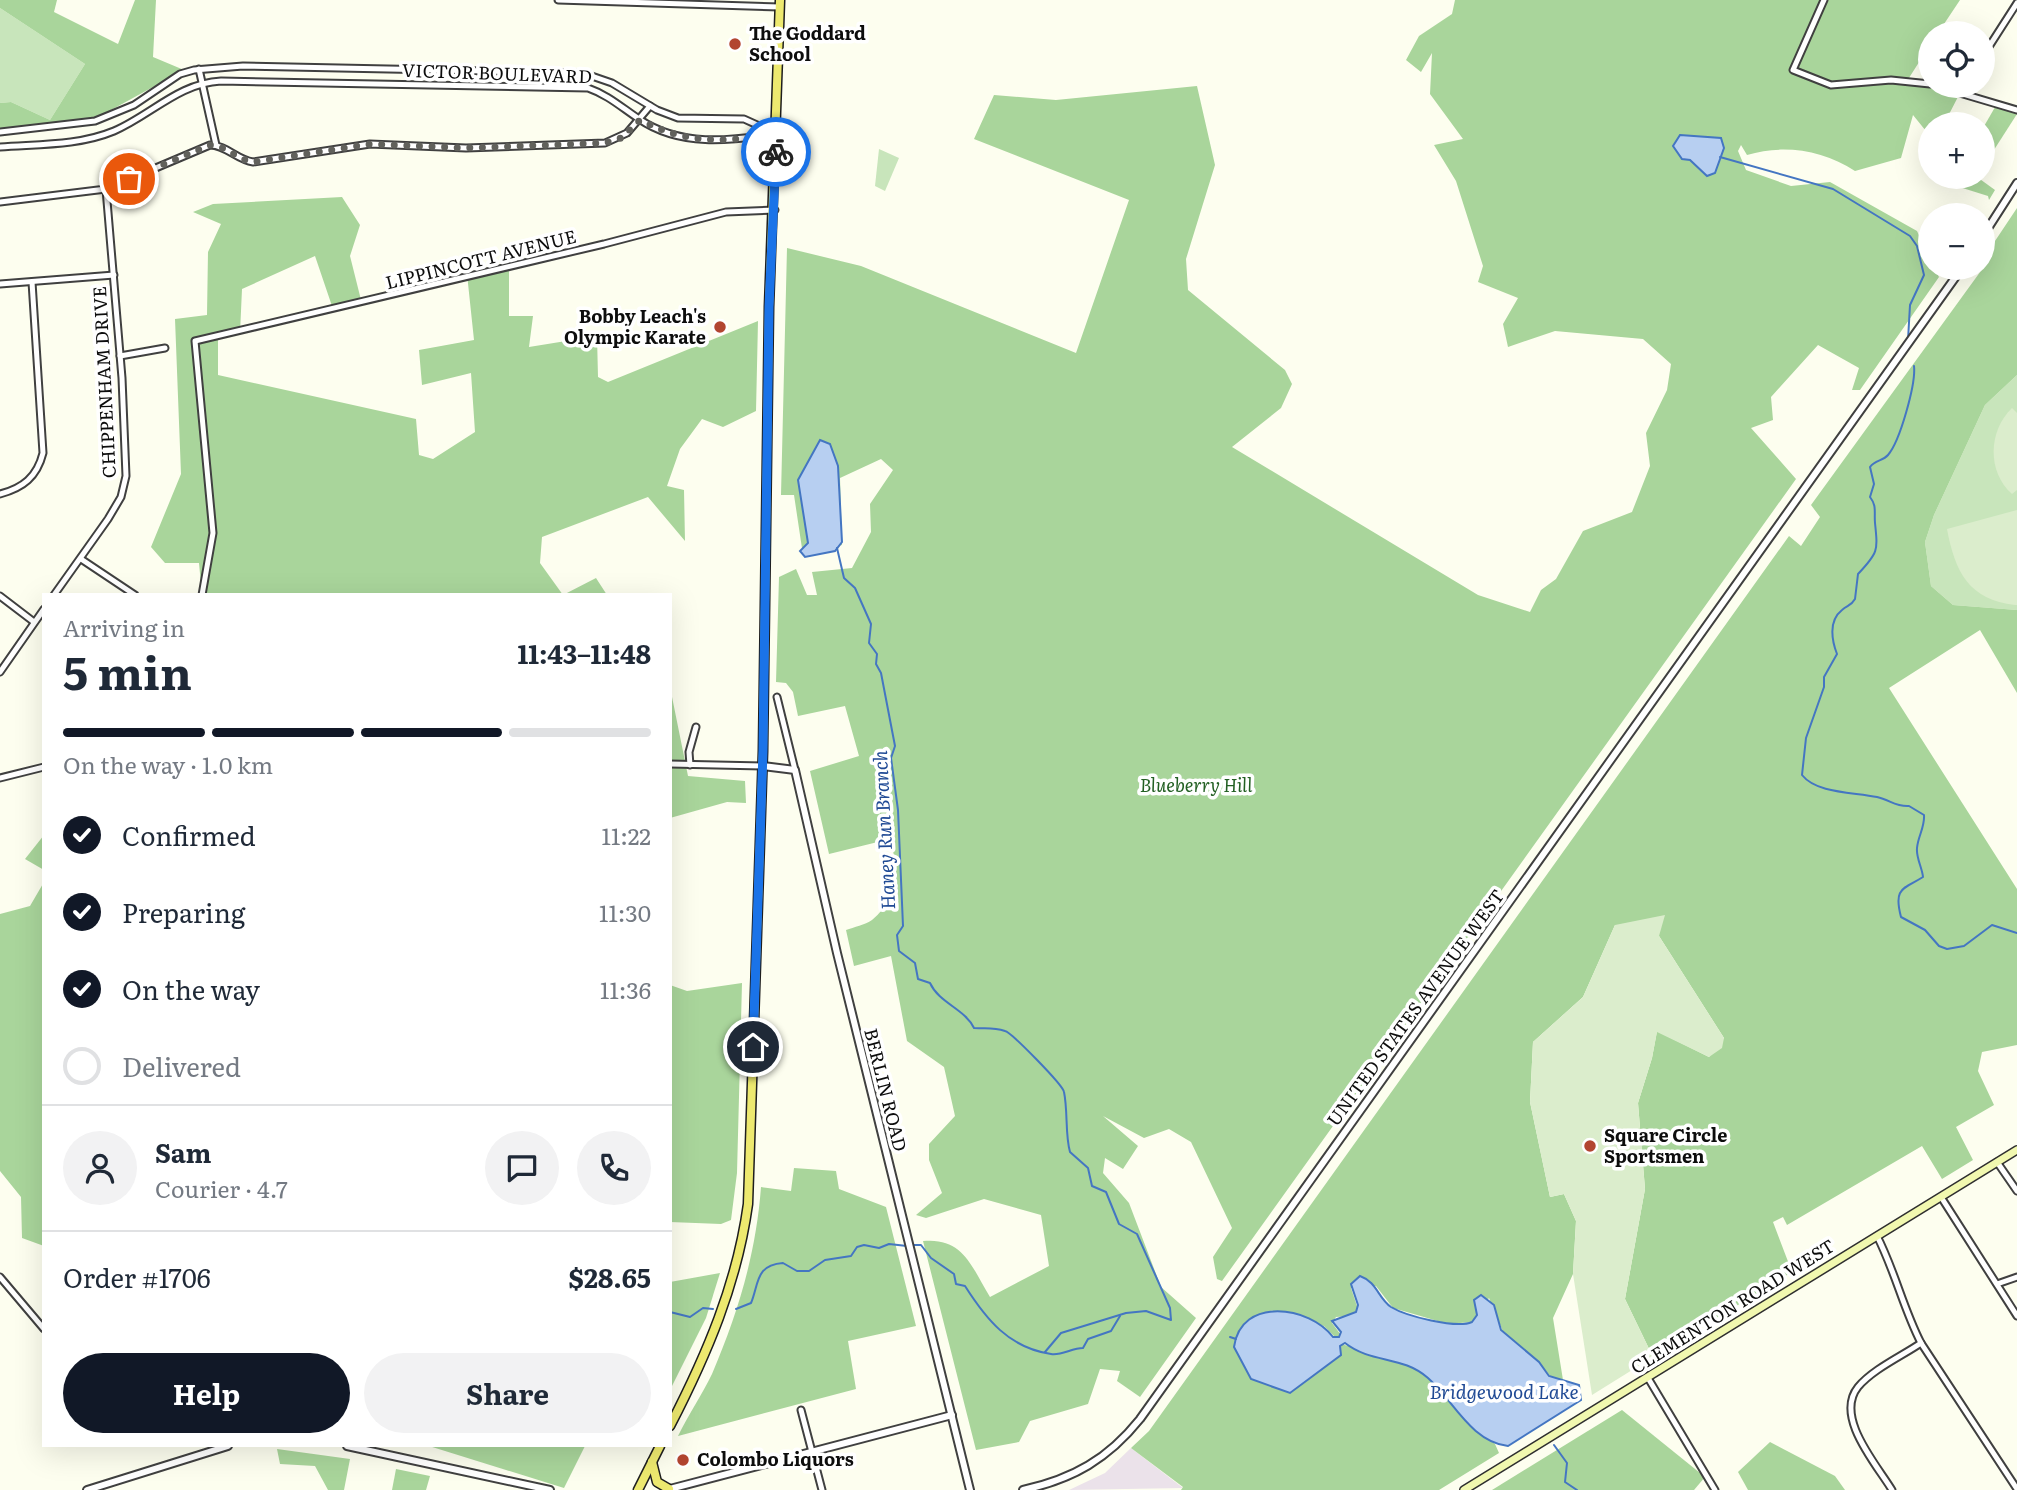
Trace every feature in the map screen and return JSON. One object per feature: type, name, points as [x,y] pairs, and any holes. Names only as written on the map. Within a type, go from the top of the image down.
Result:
[{"type":"main road","points":[[672,1422],[699,1369],[725,1304],[743,1240],[748,1205],[763,766],[769,307],[775,210],[780,3]]},
{"type":"main road","name":"CLEMENTON ROAD WEST","points":[[1465,1490],[2017,1150]]},
{"type":"main road","points":[[638,1490],[660,1447]]},
{"type":"main road","points":[[652,1462],[657,1482],[667,1490]]},
{"type":"street","points":[[558,0],[780,3]]},
{"type":"street","points":[[1824,0],[1793,69],[1831,85],[1891,80],[1918,83]]},
{"type":"street","points":[[1995,37],[2017,3]]},
{"type":"street","name":"VICTOR BOULEVARD","points":[[0,132],[95,121],[120,113],[180,74],[199,69],[243,66],[583,73],[612,83],[650,106],[686,120],[744,119],[776,134]]},
{"type":"street","points":[[199,69],[216,145]]},
{"type":"street","name":"VICTOR BOULEVARD","points":[[0,148],[89,139],[130,124],[182,91],[202,83],[325,82],[587,88],[612,98],[640,120],[667,134],[692,139],[735,140],[776,134]]},
{"type":"street","points":[[148,94],[154,109]]},
{"type":"street","points":[[1986,98],[2017,110]]},
{"type":"street","points":[[0,202],[106,189],[201,148],[216,145],[253,162],[370,144],[466,148],[605,143],[621,138],[650,106]]},
{"type":"street","points":[[1995,217],[2017,183]]},
{"type":"street","name":"CHIPPENHAM DRIVE","points":[[56,593],[108,519],[124,487],[120,356],[106,189]]},
{"type":"street","name":"LIPPINCOTT AVENUE","points":[[202,593],[213,533],[195,341],[604,244],[726,212],[775,210]]},
{"type":"street","points":[[0,285],[114,275]]},
{"type":"street","name":"UNITED STATES AVENUE WEST","points":[[1023,1490],[1042,1488],[1096,1463],[1125,1438],[1140,1419],[1953,280]]},
{"type":"street","points":[[0,494],[27,483],[38,469],[43,453],[32,282]]},
{"type":"street","points":[[120,356],[165,348]]},
{"type":"street","points":[[81,559],[132,593]]},
{"type":"street","points":[[0,596],[34,622]]},
{"type":"street","points":[[0,672],[42,612]]},
{"type":"street","name":"BERLIN ROAD","points":[[777,697],[970,1490]]},
{"type":"street","points":[[690,765],[689,752],[696,727]]},
{"type":"street","points":[[672,764],[763,766],[795,770]]},
{"type":"street","points":[[0,778],[42,768]]},
{"type":"street","points":[[1997,1162],[2017,1191]]},
{"type":"street","points":[[1941,1197],[2017,1316]]},
{"type":"street","points":[[1877,1236],[1896,1277],[1908,1318],[1921,1343],[2017,1489]]},
{"type":"street","points":[[0,1277],[42,1327]]},
{"type":"street","points":[[1997,1284],[2017,1277]]},
{"type":"street","points":[[1892,1490],[1857,1431],[1850,1407],[1858,1387],[1921,1343]]},
{"type":"street","points":[[1648,1378],[1714,1490]]},
{"type":"street","points":[[801,1410],[822,1490]]},
{"type":"street","points":[[667,1490],[952,1415]]},
{"type":"street","points":[[87,1490],[103,1488],[225,1447]]},
{"type":"street","points":[[352,1447],[550,1490]]},
{"type":"street","points":[[701,1481],[704,1490]]},
{"type":"shaded area","points":[[1131,1448],[1183,1488],[1069,1490],[1105,1473]]},
{"type":"green space","points":[[0,0],[57,0],[54,12],[118,44],[135,0],[156,0],[153,57],[184,70],[91,121],[0,130],[0,103],[11,102],[50,120],[85,64],[0,8]]},
{"type":"green space","name":"Blueberry Hill","points":[[1455,0],[1960,0],[1946,21],[1918,21],[1918,64],[1907,81],[1918,83],[1918,98],[1957,98],[1950,112],[1918,112],[1918,121],[1913,115],[1901,158],[1855,171],[1830,158],[1802,151],[1775,150],[1747,155],[1741,145],[1738,151],[1746,170],[1791,186],[1830,182],[1917,231],[1918,280],[1937,280],[1860,390],[1852,390],[1859,368],[1818,345],[1771,397],[1773,420],[1751,428],[1796,479],[1222,1281],[1217,1279],[1213,1257],[1232,1228],[1191,1142],[1169,1129],[1144,1138],[1103,1116],[1138,1146],[1123,1169],[1105,1158],[1103,1173],[1129,1203],[1161,1287],[1196,1318],[1140,1397],[1117,1381],[1120,1371],[1100,1369],[1088,1404],[1030,1421],[1019,1442],[976,1450],[923,1241],[937,1241],[957,1249],[972,1265],[990,1297],[1049,1266],[1041,1215],[984,1199],[926,1218],[916,1215],[942,1193],[929,1160],[929,1144],[955,1116],[944,1067],[907,1041],[891,956],[854,966],[846,930],[872,920],[886,903],[891,893],[895,871],[893,849],[890,839],[829,854],[810,771],[859,756],[845,706],[798,716],[793,692],[786,683],[776,682],[779,577],[796,569],[807,595],[817,595],[812,572],[852,568],[871,532],[870,504],[893,470],[881,459],[840,478],[842,545],[803,555],[794,495],[781,495],[787,248],[861,266],[1076,353],[1129,200],[974,139],[994,95],[1056,100],[1197,86],[1215,165],[1186,259],[1188,290],[1285,370],[1292,384],[1281,408],[1232,447],[1478,595],[1530,612],[1541,590],[1556,579],[1583,531],[1632,512],[1650,466],[1646,433],[1667,390],[1671,364],[1643,339],[1555,331],[1508,347],[1503,324],[1518,298],[1478,282],[1483,266],[1456,181],[1434,145],[1463,139],[1430,94],[1432,53],[1421,72],[1406,60],[1419,36],[1452,14]]},
{"type":"green space","points":[[0,8],[85,64],[50,120],[11,102],[0,103]]},
{"type":"green space","points":[[1998,102],[2017,111],[1995,148],[1995,112],[1992,112]]},
{"type":"green space","points":[[879,149],[899,158],[885,191],[875,186]]},
{"type":"green space","points":[[1966,189],[1995,190],[1989,200],[1988,196]]},
{"type":"green space","points":[[342,197],[360,225],[350,256],[361,300],[333,309],[315,256],[242,289],[240,333],[218,337],[218,375],[416,419],[419,455],[433,459],[475,432],[471,373],[422,385],[419,350],[474,340],[467,274],[509,264],[509,316],[533,316],[529,347],[597,336],[598,377],[608,382],[758,321],[756,411],[723,427],[702,419],[680,449],[667,486],[684,490],[685,541],[648,497],[542,537],[540,563],[562,593],[202,593],[199,563],[165,563],[151,547],[181,474],[175,319],[207,315],[208,252],[221,224],[193,212],[213,204]]},
{"type":"green space","points":[[2017,208],[2017,375],[1985,405],[1934,515],[1925,542],[1931,586],[1953,605],[2017,610],[2017,693],[1980,630],[1889,688],[2017,889],[2017,1045],[1982,1052],[1978,1071],[1994,1105],[1956,1127],[1973,1160],[1942,1179],[1922,1146],[1787,1225],[1783,1217],[1773,1222],[1792,1272],[1653,1357],[1625,1299],[1645,1189],[1638,1103],[1657,1031],[1709,1057],[1724,1038],[1659,936],[1615,925],[1583,997],[1533,1042],[1530,1102],[1550,1197],[1564,1194],[1576,1221],[1573,1274],[1553,1318],[1563,1380],[1551,1377],[1535,1358],[1504,1334],[1489,1298],[1472,1322],[1448,1324],[1393,1308],[1376,1286],[1351,1288],[1358,1309],[1351,1316],[1336,1317],[1332,1323],[1341,1335],[1336,1338],[1324,1326],[1270,1310],[1341,1344],[1404,1361],[1426,1376],[1495,1444],[1499,1453],[1439,1490],[1181,1490],[1183,1487],[1131,1448],[1149,1431],[1789,536],[1801,546],[1820,517],[1811,505],[1974,280],[1995,280],[1995,241]]},
{"type":"green space","points":[[2017,375],[2017,610],[1953,605],[1931,586],[1925,542],[1934,515],[1985,405]]},
{"type":"green space","points":[[2012,408],[2017,413],[2017,490],[2012,494],[1998,475],[1994,451],[1998,428]]},
{"type":"green space","points":[[2017,510],[2015,605],[1999,602],[1975,590],[1960,571],[1947,529]]},
{"type":"green space","points":[[596,578],[606,593],[567,593]]},
{"type":"green space","points":[[672,697],[688,776],[745,781],[746,803],[727,802],[672,817]]},
{"type":"green space","points":[[42,838],[42,869],[25,859]]},
{"type":"green space","points":[[42,885],[42,1245],[22,1238],[21,1197],[0,1171],[0,914],[30,906]]},
{"type":"green space","name":"Square Circle Sportsmen","points":[[1665,915],[1659,936],[1724,1038],[1722,1048],[1709,1057],[1657,1032],[1638,1103],[1645,1189],[1625,1299],[1653,1357],[1592,1395],[1573,1274],[1576,1221],[1564,1194],[1550,1197],[1530,1102],[1533,1042],[1583,997],[1615,925]]},
{"type":"green space","points":[[742,983],[737,1173],[731,1220],[721,1224],[672,1222],[672,986],[687,991]]},
{"type":"green space","points":[[794,1168],[836,1171],[839,1189],[886,1207],[916,1326],[848,1341],[856,1389],[678,1436],[712,1374],[738,1306],[755,1236],[761,1187],[791,1191]]},
{"type":"green space","points":[[720,1273],[706,1318],[672,1386],[672,1282]]},
{"type":"green space","points":[[1622,1410],[1705,1477],[1694,1490],[1492,1490]]},
{"type":"green space","points":[[1770,1442],[1835,1476],[1845,1490],[1748,1490],[1738,1472]]},
{"type":"green space","points":[[432,1447],[584,1447],[564,1488]]},
{"type":"green space","points":[[277,1449],[350,1459],[344,1490],[328,1490],[315,1466],[280,1464]]},
{"type":"green space","points":[[396,1469],[430,1476],[426,1490],[392,1490]]},
{"type":"water","points":[[1680,135],[1721,138],[1724,148],[1715,173],[1707,176],[1690,160],[1682,159],[1673,146]]},
{"type":"water","points":[[820,440],[830,444],[838,466],[842,542],[835,551],[805,557],[800,551],[808,543],[798,480]]},
{"type":"water","name":"Bridgewood Lake","points":[[1360,1276],[1370,1282],[1383,1299],[1398,1311],[1443,1323],[1472,1322],[1477,1315],[1474,1300],[1481,1295],[1494,1305],[1501,1330],[1539,1362],[1549,1376],[1579,1385],[1581,1400],[1508,1446],[1495,1443],[1473,1429],[1437,1387],[1418,1371],[1355,1350],[1345,1343],[1340,1346],[1341,1355],[1290,1393],[1251,1379],[1234,1347],[1239,1331],[1249,1320],[1262,1313],[1293,1313],[1309,1318],[1333,1337],[1339,1337],[1341,1332],[1332,1321],[1356,1312],[1358,1305],[1351,1284]]},
{"type":"waterway","points":[[1720,157],[1833,189],[1910,236],[1917,246],[1924,275],[1910,305],[1908,340]]},
{"type":"waterway","points":[[1914,366],[1910,398],[1893,448],[1888,455],[1870,467],[1874,484],[1870,497],[1875,509],[1875,551],[1858,574],[1855,599],[1842,610],[1833,625],[1837,654],[1824,677],[1824,687],[1806,738],[1802,775],[1817,786],[1877,797],[1909,806],[1924,815],[1917,852],[1923,877],[1902,890],[1898,900],[1901,917],[1925,930],[1939,946],[1947,949],[1964,946],[1992,925],[2017,933]]},
{"type":"waterway","name":"Haney Run Branch","points":[[837,548],[844,578],[855,588],[871,624],[869,643],[877,654],[876,664],[881,673],[895,746],[891,758],[898,810],[903,926],[897,935],[899,951],[915,963],[918,979],[930,983],[939,996],[965,1016],[974,1028],[1005,1031],[1036,1059],[1061,1087],[1065,1099],[1070,1152],[1088,1168],[1092,1186],[1106,1192],[1119,1224],[1137,1234],[1170,1308],[1171,1320],[1146,1311],[1126,1313],[1061,1333],[1045,1352]]},
{"type":"waterway","points":[[736,1309],[751,1303],[760,1277],[767,1267],[783,1263],[797,1271],[809,1271],[825,1260],[851,1256],[857,1247],[864,1245],[879,1248],[889,1244],[907,1246]]},
{"type":"waterway","points":[[912,1245],[921,1245],[931,1258],[954,1274],[956,1284],[965,1286],[981,1310],[1000,1330],[1011,1339],[1036,1351],[1055,1354],[1083,1348],[1088,1339],[1111,1331],[1120,1316]]},
{"type":"waterway","points":[[672,1312],[690,1317],[703,1308],[713,1309]]},
{"type":"waterway","points":[[1230,1337],[1236,1339]]},
{"type":"waterway","points":[[1554,1445],[1567,1463],[1565,1482],[1577,1490]]},
{"type":"way so far","points":[[129,179],[210,145],[223,147],[238,158],[253,162],[370,144],[466,148],[605,143],[621,138],[640,120],[680,138],[735,140],[776,134],[776,152]]},
{"type":"place","name":"The Goddard School","points":[[735,44]]},
{"type":"place","name":"Bobby Leach's Olympic Karate","points":[[720,327]]},
{"type":"place","name":"Square Circle Sportsmen","points":[[1590,1146]]},
{"type":"place","name":"Colombo Liquors","points":[[683,1460]]},
{"type":"route","points":[[753,1047],[763,751],[769,307],[776,152]]}]
